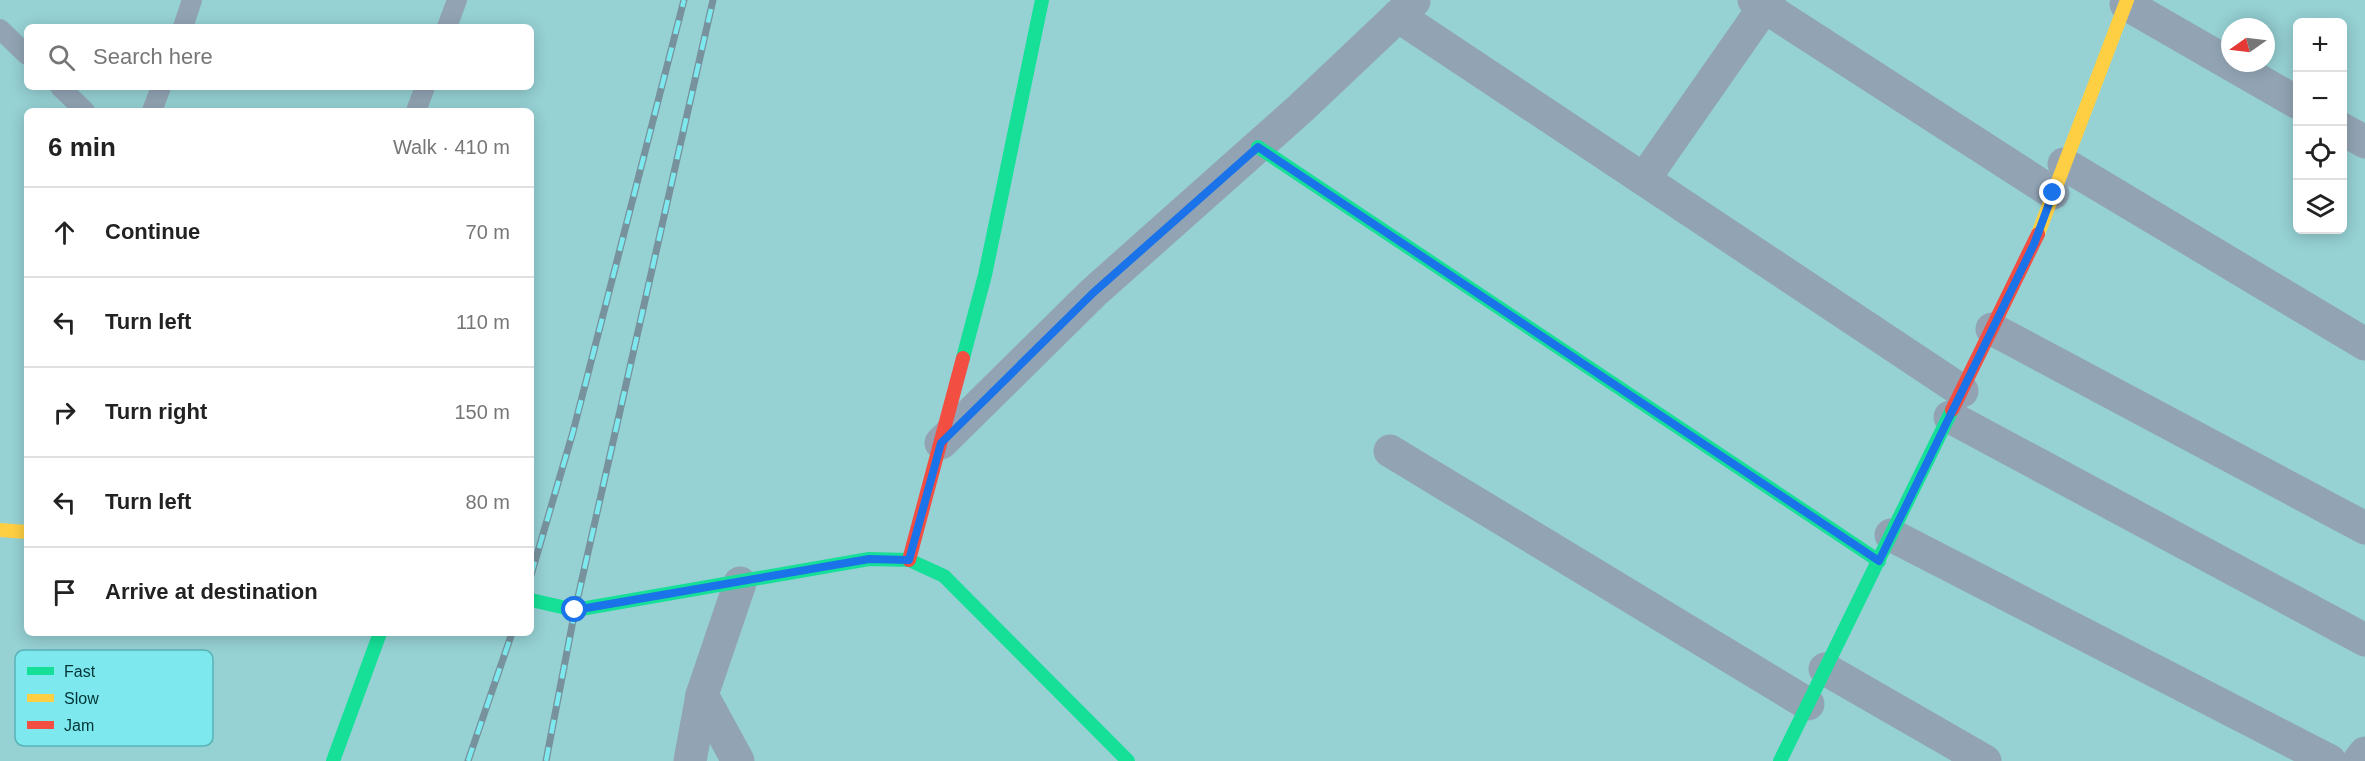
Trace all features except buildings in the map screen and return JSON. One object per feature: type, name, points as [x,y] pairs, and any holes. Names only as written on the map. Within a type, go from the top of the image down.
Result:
[{"type":"street","points":[[909,560],[985,275],[1042,0]]},
{"type":"street","points":[[1644,179],[1763,2],[2059,178],[2365,344]]},
{"type":"street","points":[[1780,761],[2034,244],[2126,2],[2293,100]]},
{"type":"street","points":[[941,443],[1093,293],[1258,147],[1407,8],[1956,404],[2365,640]]},
{"type":"street","points":[[2347,131],[2365,142]]},
{"type":"street","points":[[1258,147],[1885,548],[2330,761]]},
{"type":"street","points":[[1992,329],[2365,528]]},
{"type":"street","points":[[1390,451],[1808,704]]},
{"type":"street","points":[[0,530],[24,532]]},
{"type":"street","points":[[534,601],[575,610],[869,559],[909,560],[944,576],[1125,760]]},
{"type":"street","points":[[690,761],[702,695],[740,583]]},
{"type":"street","points":[[333,761],[379,636]]},
{"type":"street","points":[[1825,669],[1985,761]]},
{"type":"street","points":[[702,695],[738,761]]},
{"type":"street","points":[[2359,761],[2365,753]]},
{"type":"lane","points":[[184,24],[192,0]]},
{"type":"lane","points":[[448,24],[457,0]]},
{"type":"lane","points":[[0,29],[24,52]]},
{"type":"lane","points":[[63,90],[83,108]]},
{"type":"lane","points":[[153,108],[160,90]]},
{"type":"lane","points":[[417,108],[424,90]]},
{"type":"railway","points":[[534,565],[573,432],[684,0]]},
{"type":"railway","points":[[546,761],[575,610],[713,0]]},
{"type":"railway","points":[[468,761],[511,636]]},
{"type":"traffic: fast","points":[[963,358],[985,275],[1042,0]]},
{"type":"traffic: fast","points":[[1258,147],[1879,561]]},
{"type":"traffic: fast","points":[[1780,761],[1952,410]]},
{"type":"traffic: fast","points":[[534,601],[575,610],[869,559],[909,560],[944,576],[1128,761]]},
{"type":"traffic: fast","points":[[333,761],[379,636]]},
{"type":"traffic: slow","points":[[2038,234],[2127,0]]},
{"type":"traffic: slow","points":[[0,530],[24,532]]},
{"type":"traffic: jam","points":[[1952,410],[2038,234]]},
{"type":"traffic: jam","points":[[909,560],[963,358]]},
{"type":"route","points":[[575,610],[869,559],[909,560],[941,443],[1093,293],[1258,147],[1879,561],[2034,244],[2053,193]]}]
